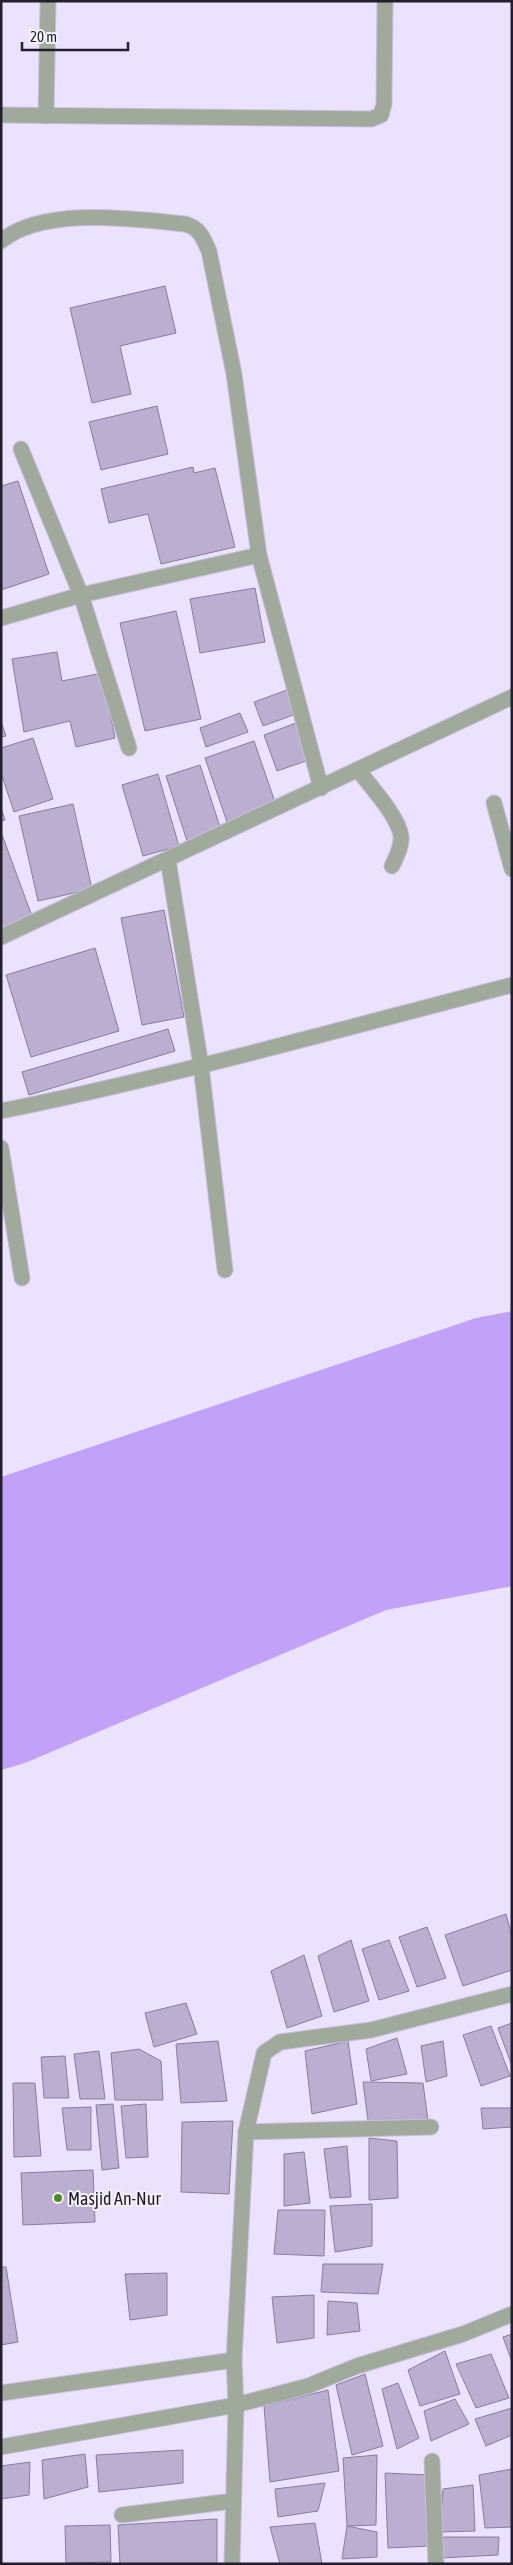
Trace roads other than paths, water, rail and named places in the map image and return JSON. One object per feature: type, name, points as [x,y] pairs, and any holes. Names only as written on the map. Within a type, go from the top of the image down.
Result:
[{"type":"street","points":[[46,116],[48,1]]},
{"type":"street","points":[[1,115],[371,119],[381,115],[384,104],[385,1]]},
{"type":"street","points":[[1,241],[32,224],[65,218],[146,220],[195,226],[209,251],[234,374],[258,555],[321,788]]},
{"type":"street","points":[[21,449],[81,595],[129,748]]},
{"type":"street","points":[[1,618],[81,595],[258,555]]},
{"type":"street","points":[[1,937],[512,697]]},
{"type":"street","points":[[358,770],[397,823],[401,837],[400,849],[392,866]]},
{"type":"street","points":[[494,803],[512,869]]},
{"type":"street","points":[[168,860],[201,1066],[225,1270]]},
{"type":"street","points":[[1,1111],[86,1094],[201,1066],[512,985]]},
{"type":"street","points":[[1,1148],[22,1278]]},
{"type":"street","points":[[232,2564],[236,2405],[234,2360],[246,2132],[264,2052],[280,2042],[371,2030],[512,1994]]},
{"type":"street","points":[[246,2132],[431,2127]]},
{"type":"street","points":[[1,2447],[236,2405],[308,2386],[357,2366],[463,2334],[512,2314]]},
{"type":"street","points":[[1,2393],[234,2360]]},
{"type":"street","points":[[432,2461],[436,2564]]},
{"type":"street","points":[[122,2515],[233,2501]]},
{"type":"place","name":"Masjid An-Nur","points":[[58,2198]]}]
